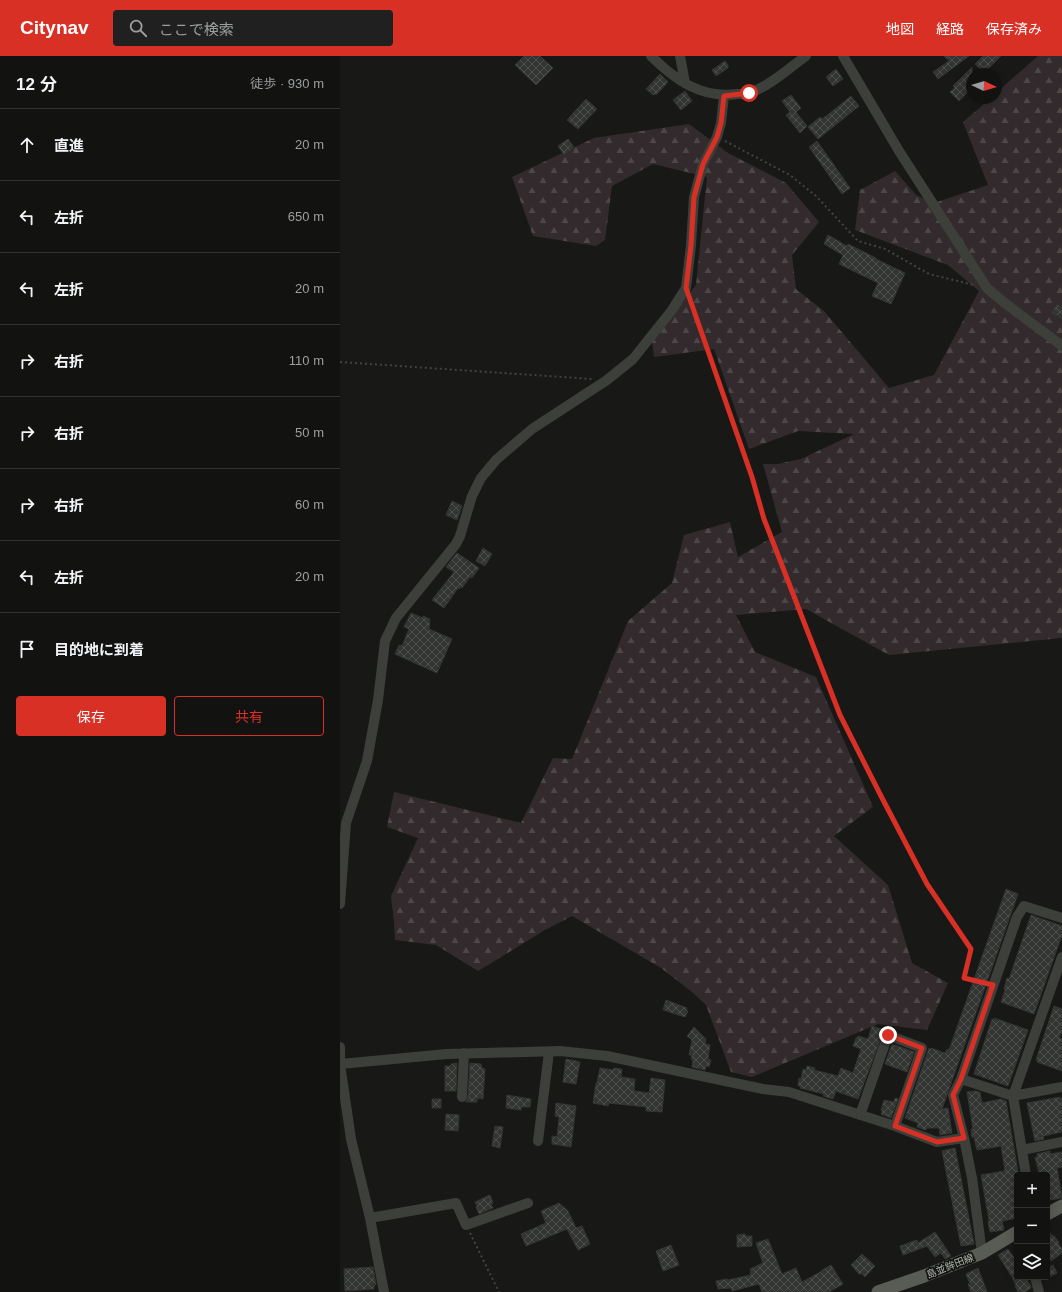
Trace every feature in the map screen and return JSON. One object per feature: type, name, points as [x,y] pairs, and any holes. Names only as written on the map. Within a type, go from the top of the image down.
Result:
[{"type":"main road","points":[[1050,1212],[1062,1206]]},
{"type":"main road","name":"島並鉾田線","points":[[878,1292],[982,1253],[1014,1235]]},
{"type":"street","points":[[651,56],[664,69],[685,83],[700,91],[724,96],[749,93],[769,83],[806,56]]},
{"type":"street","points":[[680,56],[685,83]]},
{"type":"street","points":[[843,56],[899,151],[987,288],[1004,304],[1038,327],[1062,346]]},
{"type":"street","points":[[340,904],[346,823],[367,761],[378,700],[385,641],[391,628],[396,618],[456,544],[460,536],[472,496],[481,478],[496,460],[532,429],[607,380],[633,359],[672,310],[686,288],[691,245],[694,197],[703,164],[717,137],[721,123],[724,96]]},
{"type":"street","points":[[982,1253],[972,1178],[953,1095],[961,1079],[1017,917],[1024,906],[1062,918]]},
{"type":"street","points":[[1026,1172],[1013,1096],[1062,957]]},
{"type":"street","points":[[860,1115],[888,1035],[922,1048],[895,1126]]},
{"type":"street","points":[[340,1047],[340,1064],[350,1139],[370,1218],[384,1292]]},
{"type":"street","points":[[340,1064],[405,1057],[560,1051],[607,1056],[764,1089],[789,1092],[895,1126],[937,1142],[964,1138]]},
{"type":"street","points":[[538,1141],[549,1052]]},
{"type":"street","points":[[462,1097],[464,1054]]},
{"type":"street","points":[[961,1079],[1013,1096],[1062,1087]]},
{"type":"street","points":[[1022,1150],[1062,1142]]},
{"type":"street","points":[[370,1218],[456,1203],[466,1225],[528,1204]]},
{"type":"street","points":[[1036,1280],[1039,1292]]},
{"type":"path","points":[[717,137],[790,175],[816,196],[858,241],[885,250],[929,274],[987,288]]},
{"type":"path","points":[[686,288],[752,477],[764,519],[840,715],[927,884],[971,949],[964,978],[993,985]]},
{"type":"path","points":[[340,362],[607,380]]},
{"type":"path","points":[[466,1225],[499,1292]]},
{"type":"green space","points":[[1038,56],[1062,56],[1062,638],[889,655],[806,609],[736,615],[755,652],[816,677],[873,807],[834,836],[888,885],[912,963],[948,983],[927,1030],[878,1024],[752,1077],[731,1072],[706,1005],[692,992],[661,968],[572,916],[545,930],[478,971],[436,945],[395,940],[391,896],[418,838],[387,827],[394,792],[521,823],[553,758],[572,759],[628,621],[672,583],[684,535],[730,522],[738,557],[782,532],[763,464],[778,464],[801,459],[854,434],[798,431],[749,449],[714,349],[654,357],[652,341],[696,285],[707,177],[653,164],[612,186],[605,240],[596,246],[533,236],[512,177],[594,138],[689,124],[728,153],[786,183],[819,222],[792,255],[796,289],[824,311],[889,388],[934,375],[979,291],[948,265],[855,230],[860,190],[895,171],[916,195],[934,203],[988,185],[963,122],[984,104],[1002,104],[1002,88]]},
{"type":"building","points":[[524,56],[540,56],[553,68],[536,85],[515,65]]},
{"type":"building","points":[[944,56],[969,56],[938,79],[933,72],[949,61]]},
{"type":"building","points":[[983,56],[1001,56],[989,68],[979,68],[975,64]]},
{"type":"building","points":[[725,61],[728,68],[716,76],[712,70]]},
{"type":"building","points":[[836,69],[843,79],[833,86],[826,77]]},
{"type":"building","points":[[966,73],[966,94],[959,101],[950,92],[955,88],[953,86]]},
{"type":"building","points":[[660,74],[668,82],[656,95],[653,95],[646,89]]},
{"type":"building","points":[[685,91],[692,101],[681,110],[673,100]]},
{"type":"building","points":[[791,95],[801,108],[796,112],[807,126],[800,133],[786,115],[790,112],[782,101]]},
{"type":"building","points":[[851,96],[859,106],[818,139],[808,127],[820,117],[822,119]]},
{"type":"building","points":[[586,99],[597,109],[578,129],[567,120]]},
{"type":"building","points":[[568,139],[574,147],[564,155],[558,146]]},
{"type":"building","points":[[817,141],[850,188],[842,194],[809,147]]},
{"type":"building","points":[[828,235],[847,246],[848,244],[905,273],[891,304],[872,296],[878,283],[839,264],[843,255],[824,244]]},
{"type":"building","points":[[1057,304],[1062,307],[1062,319],[1052,313]]},
{"type":"building","points":[[452,501],[462,506],[457,520],[446,515]]},
{"type":"building","points":[[483,548],[492,554],[485,566],[476,561]]},
{"type":"building","points":[[457,553],[479,568],[462,588],[458,588],[444,608],[432,600],[454,572],[446,567]]},
{"type":"building","points":[[411,613],[430,619],[429,629],[452,639],[437,673],[395,654],[399,645],[402,646],[409,629],[404,627]]},
{"type":"building","points":[[1006,889],[1018,894],[942,1109],[948,1108],[952,1133],[940,1135],[939,1128],[927,1128],[926,1130],[917,1127],[918,1123],[905,1118],[929,1048],[945,1053],[947,1049],[949,1050]]},
{"type":"building","points":[[1031,915],[1062,926],[1062,935],[1034,1014],[1001,1002],[1007,978],[1009,979]]},
{"type":"building","points":[[666,1000],[687,1008],[686,1010],[688,1011],[685,1017],[663,1010]]},
{"type":"building","points":[[1054,1006],[1062,1009],[1062,1031],[1059,1038],[1062,1039],[1062,1071],[1037,1062],[1038,1060],[1036,1060]]},
{"type":"building","points":[[994,1018],[1028,1030],[1008,1086],[974,1074],[992,1019],[994,1020]]},
{"type":"building","points":[[872,1026],[884,1030],[858,1099],[836,1091],[833,1099],[823,1096],[824,1094],[800,1088],[801,1086],[798,1086],[799,1078],[801,1079],[803,1069],[806,1070],[807,1066],[815,1068],[814,1070],[838,1076],[841,1068],[853,1073],[861,1049],[853,1046],[856,1038],[858,1036],[868,1039]]},
{"type":"building","points":[[694,1027],[706,1039],[705,1044],[710,1045],[708,1059],[711,1060],[709,1067],[706,1066],[705,1070],[692,1067],[692,1055],[689,1055],[692,1040],[687,1036]]},
{"type":"building","points":[[892,1044],[914,1052],[907,1072],[885,1064]]},
{"type":"building","points":[[566,1059],[580,1062],[576,1084],[563,1082]]},
{"type":"building","points":[[457,1063],[456,1091],[445,1091],[445,1066],[451,1066],[451,1064]]},
{"type":"building","points":[[470,1063],[481,1064],[482,1068],[485,1069],[483,1099],[477,1098],[477,1102],[466,1102],[468,1097]]},
{"type":"building","points":[[600,1068],[613,1070],[614,1068],[622,1069],[621,1077],[635,1079],[634,1091],[649,1093],[651,1078],[665,1080],[662,1112],[646,1111],[646,1107],[609,1103],[608,1106],[593,1103]]},
{"type":"building","points":[[967,1092],[980,1092],[982,1103],[1001,1099],[1006,1101],[1018,1172],[1014,1172],[1014,1219],[1002,1221],[1004,1230],[990,1232],[981,1175],[1005,1171],[1001,1146],[977,1150],[974,1137],[972,1137],[971,1129],[973,1129]]},
{"type":"building","points":[[507,1095],[531,1099],[530,1107],[521,1107],[521,1110],[506,1108]]},
{"type":"building","points":[[1060,1097],[1062,1098],[1062,1132],[1043,1136],[1044,1139],[1035,1141],[1027,1103]]},
{"type":"building","points":[[895,1098],[898,1099],[891,1118],[881,1114],[884,1100],[894,1102]]},
{"type":"building","points":[[432,1099],[441,1099],[441,1108],[432,1108]]},
{"type":"building","points":[[556,1103],[576,1106],[571,1147],[552,1144],[552,1136],[557,1137],[559,1117],[555,1116]]},
{"type":"building","points":[[446,1114],[459,1115],[458,1131],[445,1130]]},
{"type":"building","points":[[495,1126],[503,1127],[500,1148],[492,1146]]},
{"type":"building","points":[[955,1148],[974,1244],[961,1246],[942,1151]]},
{"type":"building","points":[[1050,1151],[1050,1154],[1062,1152],[1062,1167],[1057,1168],[1062,1198],[1050,1200],[1050,1172],[1039,1172],[1035,1157],[1038,1157],[1037,1154]]},
{"type":"building","points":[[490,1195],[493,1208],[479,1214],[475,1202]]},
{"type":"building","points":[[559,1203],[568,1211],[576,1228],[582,1226],[590,1244],[578,1250],[567,1229],[526,1246],[521,1234],[546,1223],[541,1211]]},
{"type":"building","points":[[935,1232],[951,1256],[945,1259],[941,1253],[935,1257],[927,1246],[903,1255],[900,1246],[917,1240],[918,1243]]},
{"type":"building","points":[[1050,1233],[1059,1242],[1058,1243],[1062,1249],[1062,1253],[1051,1261]]},
{"type":"building","points":[[745,1234],[745,1236],[752,1236],[752,1246],[737,1247],[737,1235]]},
{"type":"building","points":[[768,1239],[782,1274],[796,1268],[802,1282],[831,1265],[843,1284],[829,1292],[762,1292],[759,1284],[732,1291],[731,1288],[718,1289],[716,1281],[751,1275],[750,1269],[763,1263],[756,1243]]},
{"type":"building","points":[[671,1245],[679,1265],[663,1271],[656,1251]]},
{"type":"building","points":[[1008,1249],[1014,1258],[1014,1280],[1027,1280],[1031,1288],[1025,1292],[1018,1292],[1012,1277],[998,1255]]},
{"type":"building","points":[[862,1254],[875,1266],[865,1277],[861,1273],[860,1275],[851,1265]]},
{"type":"building","points":[[1053,1265],[1057,1273],[1050,1276],[1050,1266]]},
{"type":"building","points":[[373,1267],[376,1285],[374,1285],[374,1289],[345,1291],[344,1269]]},
{"type":"building","points":[[978,1268],[987,1292],[971,1292],[968,1284],[970,1284],[966,1274]]},
{"type":"route","points":[[749,93],[724,96],[721,123],[717,137],[703,164],[694,197],[691,245],[686,288],[691,306],[752,477],[764,519],[840,715],[927,884],[971,949],[964,978],[993,985],[961,1079],[953,1095],[964,1138],[937,1142],[895,1126],[922,1048],[888,1035]]}]
